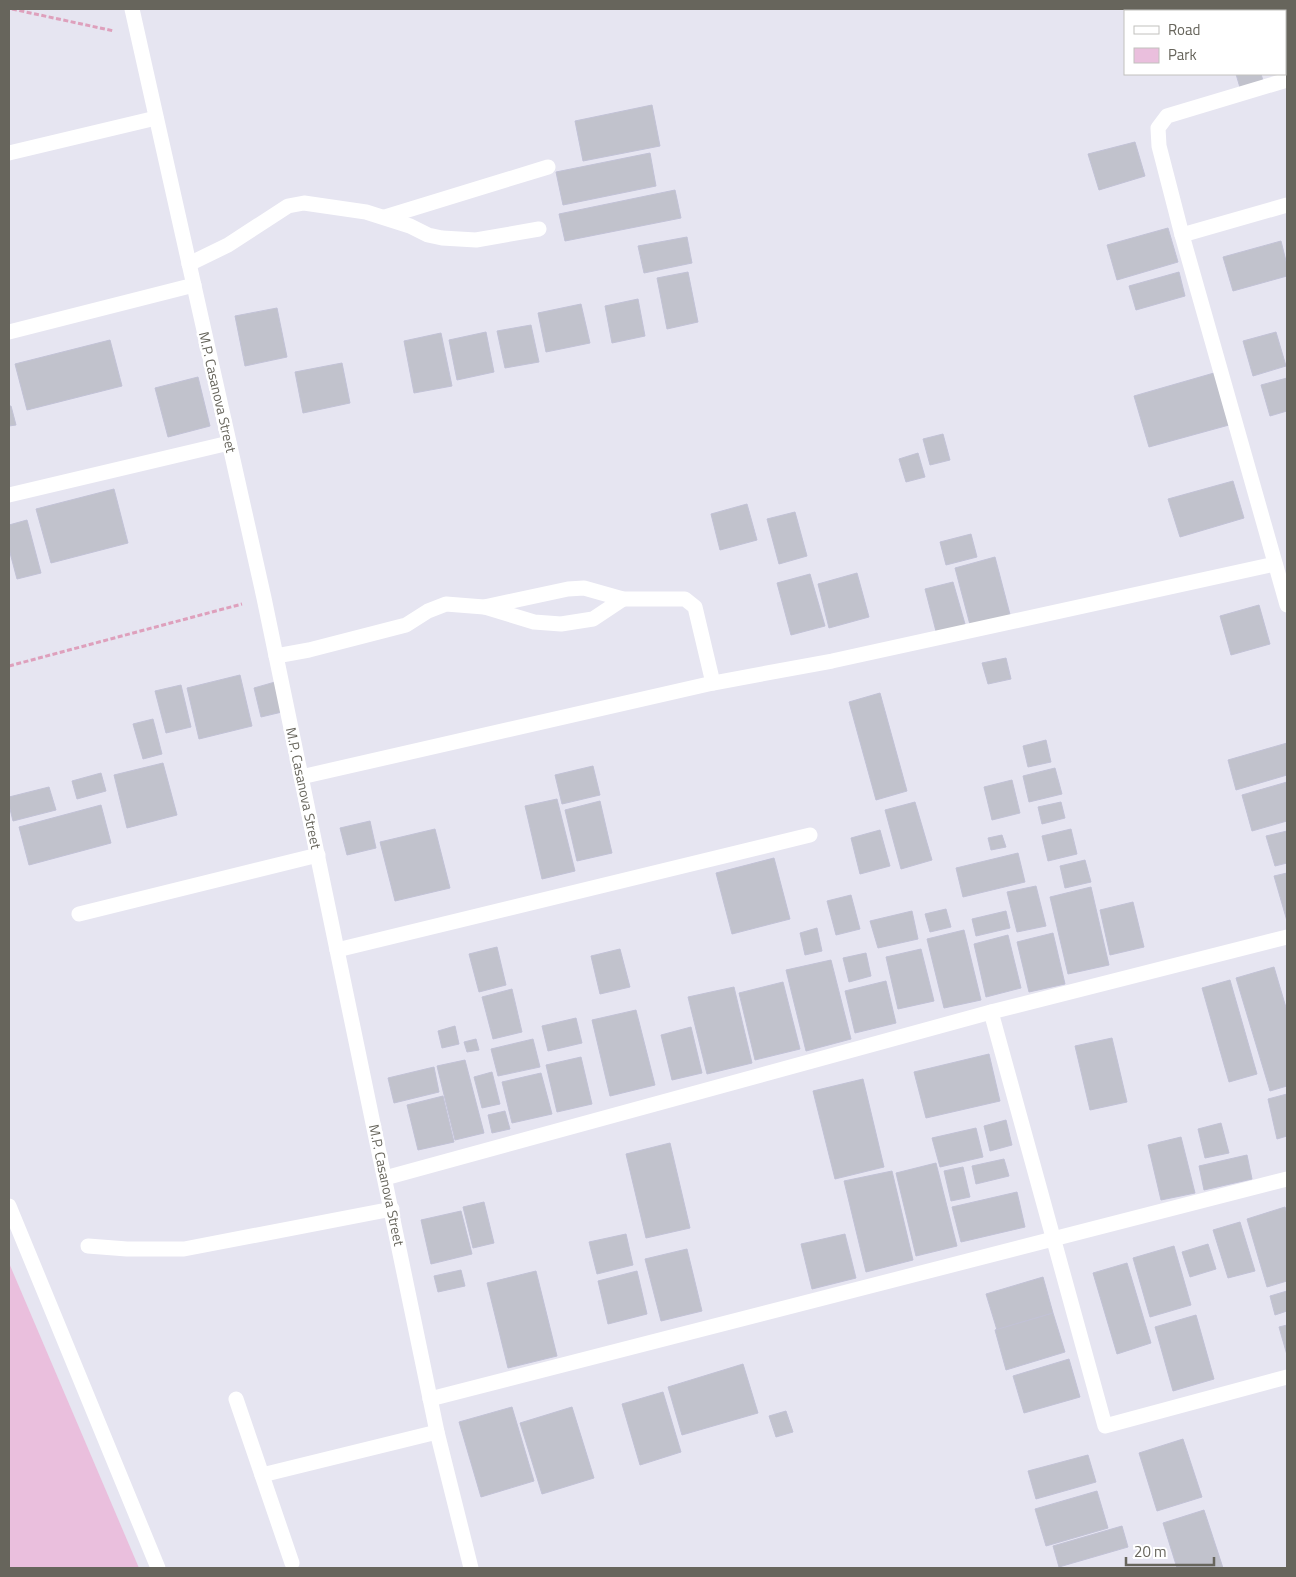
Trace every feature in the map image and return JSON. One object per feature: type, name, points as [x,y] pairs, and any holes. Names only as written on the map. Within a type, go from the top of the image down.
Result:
[{"type":"street","name":"M.P. Casanova Street","points":[[132,9],[264,598],[386,1178],[437,1432],[471,1568]]},
{"type":"street","points":[[1287,80],[1167,116],[1158,128],[1159,146],[1182,235],[1287,605]]},
{"type":"street","points":[[9,154],[156,118]]},
{"type":"street","points":[[385,218],[548,167]]},
{"type":"street","points":[[189,264],[228,245],[288,206],[304,203],[366,212],[410,226],[428,235],[442,238],[476,240],[539,229]]},
{"type":"street","points":[[1182,235],[1287,205]]},
{"type":"street","points":[[9,332],[194,285]]},
{"type":"street","points":[[9,495],[229,443]]},
{"type":"street","points":[[301,777],[713,683],[842,659],[1275,564]]},
{"type":"street","points":[[484,607],[568,589],[584,588],[623,599],[685,600],[695,607],[713,683]]},
{"type":"street","points":[[276,656],[309,650],[406,626],[428,611],[446,604],[484,607],[534,622],[561,624],[593,619],[623,599]]},
{"type":"street","points":[[337,950],[810,835]]},
{"type":"street","points":[[79,914],[318,855]]},
{"type":"street","points":[[386,1178],[991,1012],[1287,937]]},
{"type":"street","points":[[991,1012],[1105,1426],[1287,1377]]},
{"type":"street","points":[[430,1399],[1287,1179]]},
{"type":"street","points":[[9,1206],[158,1568]]},
{"type":"street","points":[[88,1246],[126,1249],[184,1249],[392,1209]]},
{"type":"street","points":[[236,1399],[292,1563]]},
{"type":"street","points":[[262,1475],[437,1432]]},
{"type":"path","points":[[12,9],[138,37]]},
{"type":"path","points":[[9,666],[264,598]]},
{"type":"green space","points":[[9,1263],[139,1568],[9,1568]]},
{"type":"building","points":[[1287,49],[1287,74],[1286,74]]},
{"type":"building","points":[[1236,75],[1261,75],[1264,84],[1241,91]]},
{"type":"building","points":[[652,105],[660,146],[583,161],[575,121]]},
{"type":"building","points":[[1135,142],[1145,176],[1099,190],[1088,154]]},
{"type":"building","points":[[650,153],[656,186],[563,205],[556,172]]},
{"type":"building","points":[[675,190],[681,218],[565,241],[559,214]]},
{"type":"building","points":[[1168,228],[1178,262],[1117,280],[1107,245]]},
{"type":"building","points":[[687,237],[692,263],[644,273],[638,246]]},
{"type":"building","points":[[1281,241],[1287,265],[1287,276],[1233,291],[1223,257]]},
{"type":"building","points":[[688,272],[698,322],[667,329],[657,278]]},
{"type":"building","points":[[1179,272],[1185,296],[1136,310],[1129,286]]},
{"type":"building","points":[[638,299],[645,336],[612,343],[605,306]]},
{"type":"building","points":[[581,304],[590,343],[546,352],[538,313]]},
{"type":"building","points":[[277,308],[287,357],[245,366],[235,316]]},
{"type":"building","points":[[531,325],[539,362],[505,368],[497,331]]},
{"type":"building","points":[[486,332],[494,372],[457,380],[449,340]]},
{"type":"building","points":[[1276,332],[1286,366],[1253,376],[1243,341]]},
{"type":"building","points":[[441,333],[452,386],[414,393],[404,341]]},
{"type":"building","points":[[110,340],[122,386],[27,410],[15,364]]},
{"type":"building","points":[[342,363],[350,403],[303,413],[295,372]]},
{"type":"building","points":[[1214,373],[1229,425],[1149,447],[1134,396]]},
{"type":"building","points":[[198,377],[210,426],[168,437],[155,388]]},
{"type":"building","points":[[1287,378],[1287,411],[1270,416],[1261,385]]},
{"type":"building","points":[[9,406],[11,406],[16,425],[9,426]]},
{"type":"building","points":[[943,434],[950,460],[930,465],[923,439]]},
{"type":"building","points":[[918,453],[925,477],[906,482],[899,459]]},
{"type":"building","points":[[1233,481],[1244,518],[1180,537],[1168,499]]},
{"type":"building","points":[[114,489],[128,543],[51,563],[36,509]]},
{"type":"building","points":[[747,504],[757,540],[720,550],[711,514]]},
{"type":"building","points":[[795,512],[807,556],[779,564],[767,519]]},
{"type":"building","points":[[27,520],[41,573],[17,579],[9,549],[9,525]]},
{"type":"building","points":[[971,534],[977,557],[946,565],[940,542]]},
{"type":"building","points":[[995,557],[1013,626],[973,636],[955,568]]},
{"type":"building","points":[[857,573],[869,617],[829,628],[818,584]]},
{"type":"building","points":[[810,574],[825,626],[791,635],[777,583]]},
{"type":"building","points":[[953,582],[967,631],[938,639],[925,589]]},
{"type":"building","points":[[1259,605],[1270,644],[1231,655],[1220,616]]},
{"type":"building","points":[[1006,658],[1011,679],[988,684],[982,663]]},
{"type":"building","points":[[240,675],[252,726],[199,739],[187,688]]},
{"type":"building","points":[[275,682],[282,712],[261,717],[254,688]]},
{"type":"building","points":[[181,685],[191,727],[166,733],[155,691]]},
{"type":"building","points":[[880,693],[907,791],[876,800],[849,702]]},
{"type":"building","points":[[153,719],[162,754],[143,759],[133,724]]},
{"type":"building","points":[[1046,740],[1051,762],[1028,767],[1023,746]]},
{"type":"building","points":[[1287,743],[1287,775],[1236,790],[1228,760]]},
{"type":"building","points":[[163,763],[177,815],[127,828],[114,775]]},
{"type":"building","points":[[593,766],[600,795],[562,804],[555,775]]},
{"type":"building","points":[[1055,768],[1062,794],[1029,802],[1023,776]]},
{"type":"building","points":[[101,773],[106,791],[77,799],[72,781]]},
{"type":"building","points":[[1012,780],[1020,813],[992,820],[984,787]]},
{"type":"building","points":[[1287,782],[1287,821],[1252,831],[1242,795]]},
{"type":"building","points":[[49,787],[56,810],[13,821],[9,797]]},
{"type":"building","points":[[557,799],[575,871],[542,879],[525,806]]},
{"type":"building","points":[[600,801],[612,853],[577,861],[565,810]]},
{"type":"building","points":[[915,802],[932,860],[901,869],[885,810]]},
{"type":"building","points":[[1061,802],[1065,818],[1042,824],[1038,807]]},
{"type":"building","points":[[101,805],[111,843],[29,865],[19,827]]},
{"type":"building","points":[[370,821],[376,848],[347,855],[340,828]]},
{"type":"building","points":[[435,829],[450,888],[395,901],[380,842]]},
{"type":"building","points":[[1071,829],[1077,854],[1048,861],[1042,836]]},
{"type":"building","points":[[880,830],[890,866],[860,874],[851,838]]},
{"type":"building","points":[[1287,831],[1287,863],[1275,866],[1266,836]]},
{"type":"building","points":[[1002,835],[1006,847],[991,850],[988,838]]},
{"type":"building","points":[[1018,853],[1025,882],[963,897],[956,868]]},
{"type":"building","points":[[774,858],[790,919],[732,934],[716,873]]},
{"type":"building","points":[[1085,860],[1091,882],[1065,888],[1060,866]]},
{"type":"building","points":[[1287,873],[1287,921],[1274,876]]},
{"type":"building","points":[[1036,886],[1046,926],[1017,932],[1007,892]]},
{"type":"building","points":[[1091,887],[1109,965],[1068,974],[1050,897]]},
{"type":"building","points":[[851,895],[860,929],[836,935],[827,901]]},
{"type":"building","points":[[1133,902],[1144,947],[1110,955],[1100,910]]},
{"type":"building","points":[[946,909],[951,927],[930,932],[925,914]]},
{"type":"building","points":[[912,911],[918,939],[878,948],[870,921]]},
{"type":"building","points":[[1006,911],[1010,928],[976,936],[972,919]]},
{"type":"building","points":[[817,928],[822,951],[805,955],[800,933]]},
{"type":"building","points":[[964,930],[981,1000],[944,1008],[927,939]]},
{"type":"building","points":[[1053,933],[1065,984],[1029,992],[1017,942]]},
{"type":"building","points":[[1008,935],[1021,988],[986,997],[974,944]]},
{"type":"building","points":[[497,947],[506,985],[479,992],[469,954]]},
{"type":"building","points":[[620,949],[630,987],[600,994],[591,956]]},
{"type":"building","points":[[921,949],[934,1001],[898,1009],[886,957]]},
{"type":"building","points":[[866,953],[871,976],[849,982],[843,958]]},
{"type":"building","points":[[831,960],[851,1039],[806,1051],[786,970]]},
{"type":"building","points":[[1274,967],[1287,1011],[1287,1086],[1270,1091],[1236,978]]},
{"type":"building","points":[[1230,980],[1257,1074],[1229,1082],[1202,988]]},
{"type":"building","points":[[886,981],[896,1023],[855,1033],[845,991]]},
{"type":"building","points":[[783,982],[800,1049],[755,1060],[739,993]]},
{"type":"building","points":[[734,987],[752,1063],[707,1074],[688,997]]},
{"type":"building","points":[[512,989],[522,1032],[493,1039],[482,997]]},
{"type":"building","points":[[636,1010],[655,1085],[610,1096],[592,1020]]},
{"type":"building","points":[[576,1018],[582,1043],[548,1051],[542,1026]]},
{"type":"building","points":[[455,1026],[459,1044],[442,1048],[438,1031]]},
{"type":"building","points":[[691,1027],[702,1073],[672,1080],[661,1035]]},
{"type":"building","points":[[1112,1038],[1127,1102],[1090,1110],[1075,1046]]},
{"type":"building","points":[[476,1039],[479,1050],[467,1052],[464,1042]]},
{"type":"building","points":[[533,1039],[540,1067],[498,1076],[491,1049]]},
{"type":"building","points":[[989,1054],[1000,1101],[926,1118],[914,1072]]},
{"type":"building","points":[[581,1057],[592,1104],[557,1112],[546,1065]]},
{"type":"building","points":[[465,1060],[484,1133],[455,1140],[437,1066]]},
{"type":"building","points":[[434,1067],[439,1092],[394,1103],[388,1078]]},
{"type":"building","points":[[492,1072],[500,1104],[482,1108],[474,1077]]},
{"type":"building","points":[[541,1073],[552,1114],[512,1123],[502,1082]]},
{"type":"building","points":[[863,1079],[884,1167],[835,1179],[813,1091]]},
{"type":"building","points":[[1287,1094],[1287,1136],[1277,1139],[1268,1099]]},
{"type":"building","points":[[443,1096],[454,1142],[418,1150],[407,1105]]},
{"type":"building","points":[[505,1111],[510,1129],[492,1133],[488,1115]]},
{"type":"building","points":[[1006,1120],[1012,1145],[990,1151],[984,1126]]},
{"type":"building","points":[[1221,1123],[1229,1153],[1205,1158],[1198,1129]]},
{"type":"building","points":[[976,1128],[983,1157],[940,1167],[932,1138]]},
{"type":"building","points":[[1181,1137],[1195,1193],[1161,1200],[1148,1145]]},
{"type":"building","points":[[670,1143],[690,1228],[646,1238],[626,1154]]},
{"type":"building","points":[[1247,1155],[1252,1179],[1204,1190],[1199,1166]]},
{"type":"building","points":[[1004,1159],[1009,1176],[976,1184],[972,1166]]},
{"type":"building","points":[[936,1163],[957,1246],[916,1256],[896,1173]]},
{"type":"building","points":[[963,1167],[970,1197],[951,1201],[944,1171]]},
{"type":"building","points":[[892,1171],[913,1260],[866,1272],[844,1181]]},
{"type":"building","points":[[1017,1192],[1025,1227],[961,1242],[952,1207]]},
{"type":"building","points":[[484,1202],[494,1243],[473,1248],[463,1207]]},
{"type":"building","points":[[1285,1207],[1287,1215],[1287,1281],[1267,1287],[1247,1219]]},
{"type":"building","points":[[461,1211],[472,1254],[431,1264],[421,1220]]},
{"type":"building","points":[[1240,1222],[1255,1271],[1228,1278],[1213,1230]]},
{"type":"building","points":[[626,1234],[633,1265],[597,1274],[589,1242]]},
{"type":"building","points":[[845,1234],[856,1278],[812,1289],[801,1244]]},
{"type":"building","points":[[1208,1244],[1216,1269],[1190,1277],[1182,1252]]},
{"type":"building","points":[[1174,1246],[1191,1305],[1150,1317],[1133,1258]]},
{"type":"building","points":[[687,1249],[702,1311],[661,1321],[645,1259]]},
{"type":"building","points":[[1127,1263],[1151,1343],[1117,1354],[1093,1273]]},
{"type":"building","points":[[461,1270],[465,1286],[438,1292],[434,1276]]},
{"type":"building","points":[[536,1271],[557,1356],[508,1368],[487,1283]]},
{"type":"building","points":[[637,1271],[647,1314],[608,1324],[598,1281]]},
{"type":"building","points":[[1043,1277],[1053,1313],[997,1330],[986,1294]]},
{"type":"building","points":[[1287,1291],[1287,1311],[1275,1315],[1270,1296]]},
{"type":"building","points":[[1053,1313],[1065,1352],[1006,1370],[995,1330]]},
{"type":"building","points":[[1196,1315],[1214,1379],[1173,1391],[1155,1327]]},
{"type":"building","points":[[1287,1325],[1287,1355],[1279,1327]]},
{"type":"building","points":[[1069,1359],[1080,1397],[1024,1413],[1013,1376]]},
{"type":"building","points":[[743,1364],[758,1413],[682,1435],[668,1387]]},
{"type":"building","points":[[663,1392],[681,1452],[640,1465],[622,1404]]},
{"type":"building","points":[[512,1407],[534,1481],[481,1497],[459,1422]]},
{"type":"building","points":[[572,1407],[594,1478],[542,1494],[520,1423]]},
{"type":"building","points":[[786,1411],[793,1432],[776,1437],[769,1416]]},
{"type":"building","points":[[1183,1439],[1202,1497],[1157,1511],[1139,1453]]},
{"type":"building","points":[[1088,1455],[1096,1482],[1036,1499],[1028,1471]]},
{"type":"building","points":[[1097,1491],[1108,1528],[1046,1546],[1035,1509]]},
{"type":"building","points":[[1204,1510],[1223,1568],[1177,1568],[1163,1523]]},
{"type":"building","points":[[1122,1526],[1128,1547],[1059,1567],[1053,1546]]}]
